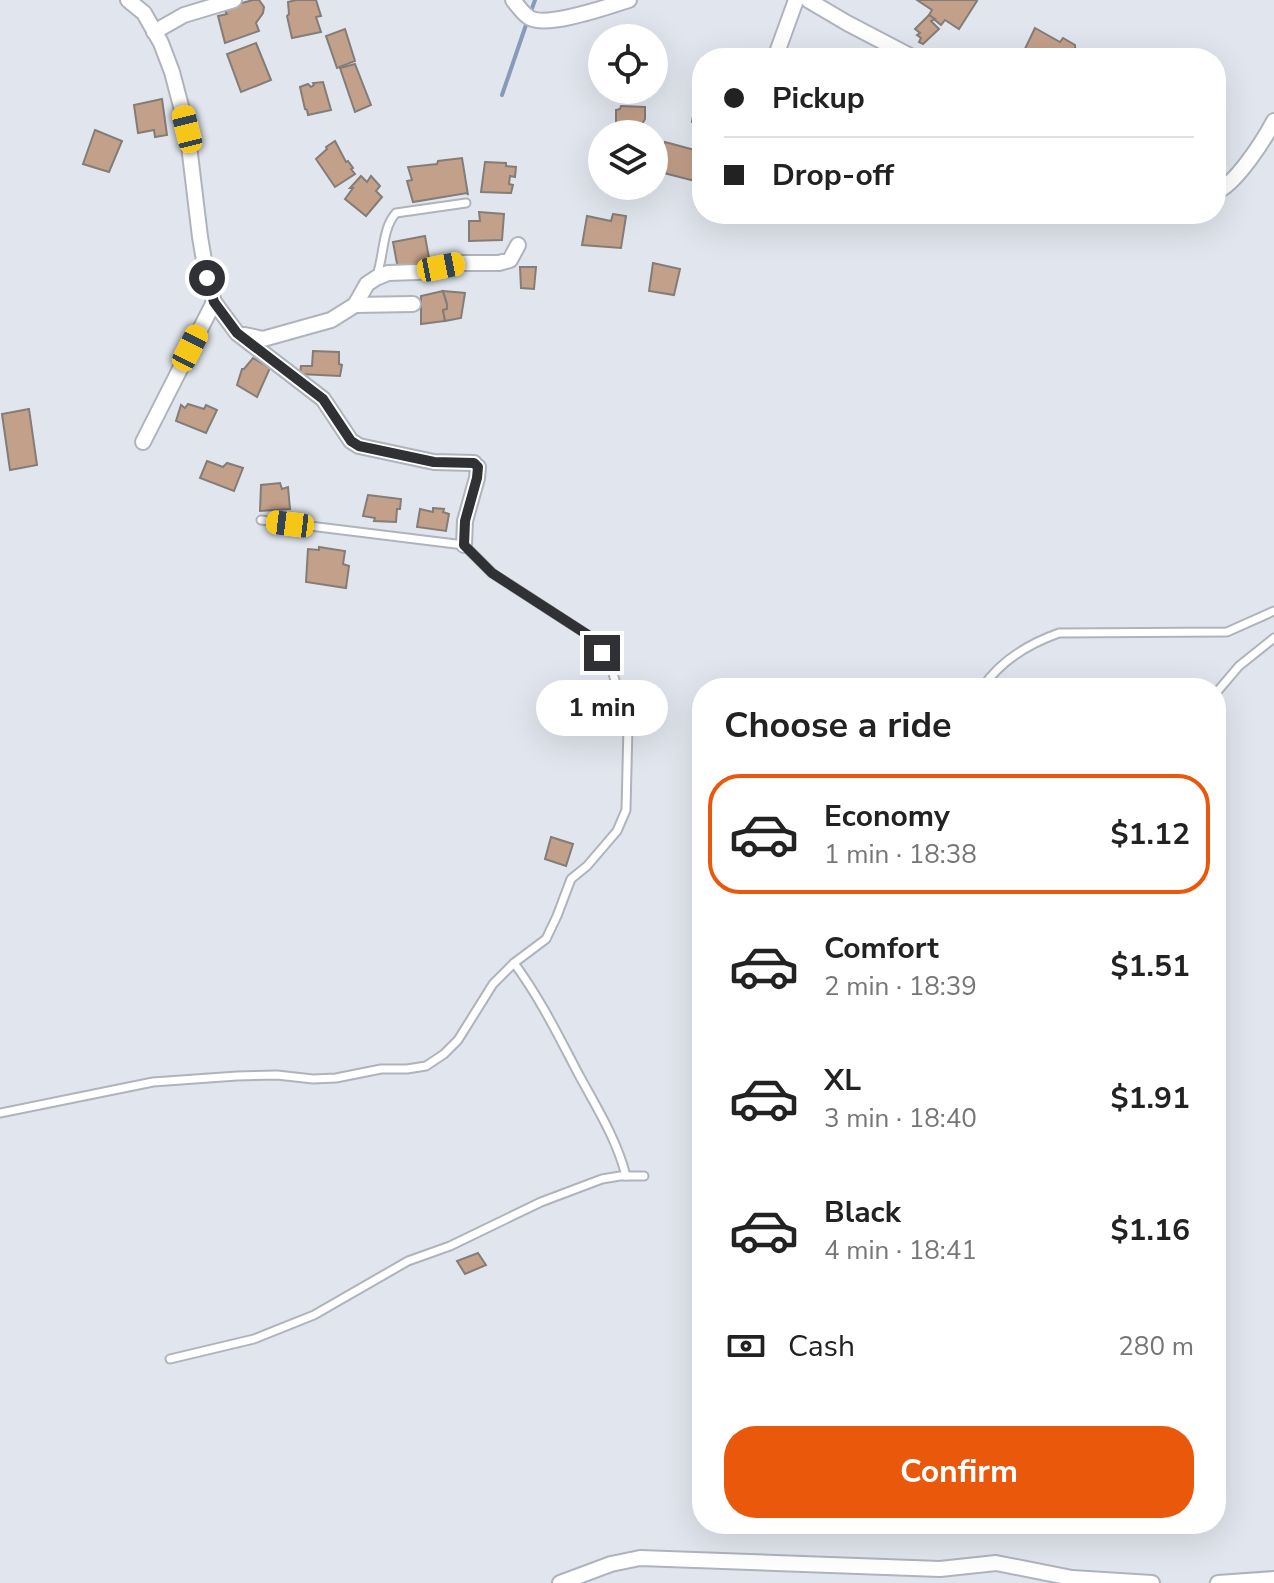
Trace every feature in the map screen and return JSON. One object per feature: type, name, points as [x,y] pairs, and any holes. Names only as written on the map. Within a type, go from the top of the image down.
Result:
[{"type":"street","points":[[128,0],[144,13],[161,43],[172,72],[187,129],[202,251],[214,302],[237,333],[323,399],[351,441],[359,446],[434,462],[476,465],[477,478],[465,521],[464,545]]},
{"type":"street","points":[[154,32],[184,15],[234,0]]},
{"type":"street","points":[[513,0],[531,19],[543,21],[629,0]]},
{"type":"street","points":[[779,48],[796,0]]},
{"type":"street","points":[[808,0],[895,48]]},
{"type":"street","points":[[1226,185],[1267,135],[1274,121]]},
{"type":"street","points":[[237,333],[263,339],[331,320],[355,305],[367,284],[388,273],[418,272],[463,263],[499,263],[510,260],[518,245]]},
{"type":"street","points":[[143,442],[214,302]]},
{"type":"street","points":[[355,305],[413,304]]},
{"type":"street","points":[[560,1583],[611,1564],[640,1558],[940,1569],[996,1563],[1072,1578],[1152,1583]]},
{"type":"street","points":[[1218,1583],[1274,1579]]},
{"type":"lane","points":[[376,278],[391,218],[396,213],[466,203]]},
{"type":"lane","points":[[0,1113],[153,1082],[264,1075],[336,1078],[381,1069],[426,1066],[458,1040],[493,984],[514,963],[546,939],[571,879],[587,866],[617,831],[626,810],[628,726],[612,670],[591,637],[492,573],[464,545],[261,520]]},
{"type":"lane","points":[[990,678],[1003,663],[1034,642],[1059,633],[1227,632],[1274,611]]},
{"type":"lane","points":[[1226,681],[1239,666],[1274,638]]},
{"type":"lane","points":[[514,963],[536,994],[609,1130],[626,1176]]},
{"type":"lane","points":[[170,1359],[272,1333],[323,1311],[408,1261],[450,1246],[527,1208],[602,1179],[644,1176]]},
{"type":"building","points":[[259,0],[264,7],[256,23],[259,31],[225,43],[218,16],[227,14],[223,8]]},
{"type":"building","points":[[316,0],[321,16],[316,17],[321,32],[292,38],[287,16],[288,2]]},
{"type":"building","points":[[917,0],[977,1],[959,29],[945,20],[941,25],[929,15],[932,10]]},
{"type":"building","points":[[929,15],[935,19],[931,21],[939,29],[923,44],[919,42],[921,38],[917,35],[920,33],[915,29]]},
{"type":"building","points":[[1035,28],[1060,42],[1063,38],[1075,45],[1075,48],[1025,48]]},
{"type":"building","points":[[345,29],[355,61],[337,68],[326,36]]},
{"type":"building","points":[[256,43],[271,80],[241,92],[227,54]]},
{"type":"building","points":[[355,64],[371,105],[355,112],[340,68]]},
{"type":"building","points":[[323,82],[331,110],[308,115],[300,87]]},
{"type":"building","points":[[162,99],[167,135],[155,137],[154,130],[138,133],[134,105]]},
{"type":"building","points":[[621,106],[645,107],[645,119],[616,120],[616,110]]},
{"type":"building","points":[[95,130],[122,141],[109,172],[83,164]]},
{"type":"building","points":[[335,141],[355,174],[335,187],[316,159]]},
{"type":"building","points":[[668,143],[692,149],[692,180],[668,174]]},
{"type":"building","points":[[462,158],[468,195],[413,202],[407,181],[412,180],[408,167]]},
{"type":"building","points":[[485,162],[516,167],[515,177],[510,176],[509,184],[513,185],[511,193],[481,192]]},
{"type":"building","points":[[361,176],[367,182],[371,176],[380,186],[376,191],[382,197],[366,216],[345,199]]},
{"type":"building","points":[[479,212],[504,214],[502,240],[469,241],[469,221],[480,221]]},
{"type":"building","points":[[613,214],[626,216],[621,248],[582,245],[587,216],[611,221]]},
{"type":"building","points":[[425,236],[430,264],[398,269],[393,242]]},
{"type":"building","points":[[653,263],[680,269],[674,295],[649,291]]},
{"type":"building","points":[[520,267],[536,267],[534,289],[521,288]]},
{"type":"building","points":[[443,291],[447,304],[447,309],[443,310],[445,321],[421,324],[421,296]]},
{"type":"building","points":[[443,291],[465,293],[461,318],[445,321],[443,310],[447,309],[447,304]]},
{"type":"building","points":[[313,351],[339,352],[339,364],[342,365],[340,376],[300,374],[301,366],[312,366]]},
{"type":"building","points":[[253,358],[270,368],[257,397],[237,385],[242,369]]},
{"type":"building","points":[[188,404],[204,409],[206,405],[217,410],[206,433],[176,421],[181,405],[185,408]]},
{"type":"building","points":[[29,409],[37,465],[10,470],[2,414]]},
{"type":"building","points":[[207,461],[223,467],[227,463],[243,468],[234,491],[200,478]]},
{"type":"building","points":[[280,483],[282,489],[288,487],[290,509],[260,511],[261,485]]},
{"type":"building","points":[[368,495],[401,499],[396,522],[374,521],[375,518],[363,516]]},
{"type":"building","points":[[433,508],[444,509],[443,512],[449,514],[446,531],[417,527],[420,509],[433,512]]},
{"type":"building","points":[[319,547],[345,551],[343,564],[349,566],[346,588],[306,582],[308,549],[319,550]]},
{"type":"building","points":[[551,837],[573,844],[566,866],[545,859]]},
{"type":"building","points":[[478,1253],[486,1265],[465,1274],[457,1261]]},
{"type":"waterway","points":[[530,14],[535,0]]},
{"type":"waterway","points":[[502,95],[527,22]]},
{"type":"route","points":[[207,278],[214,302],[237,333],[323,399],[351,441],[359,446],[434,462],[474,463],[478,467],[477,478],[465,521],[464,545],[492,573],[591,637],[602,653]]}]
